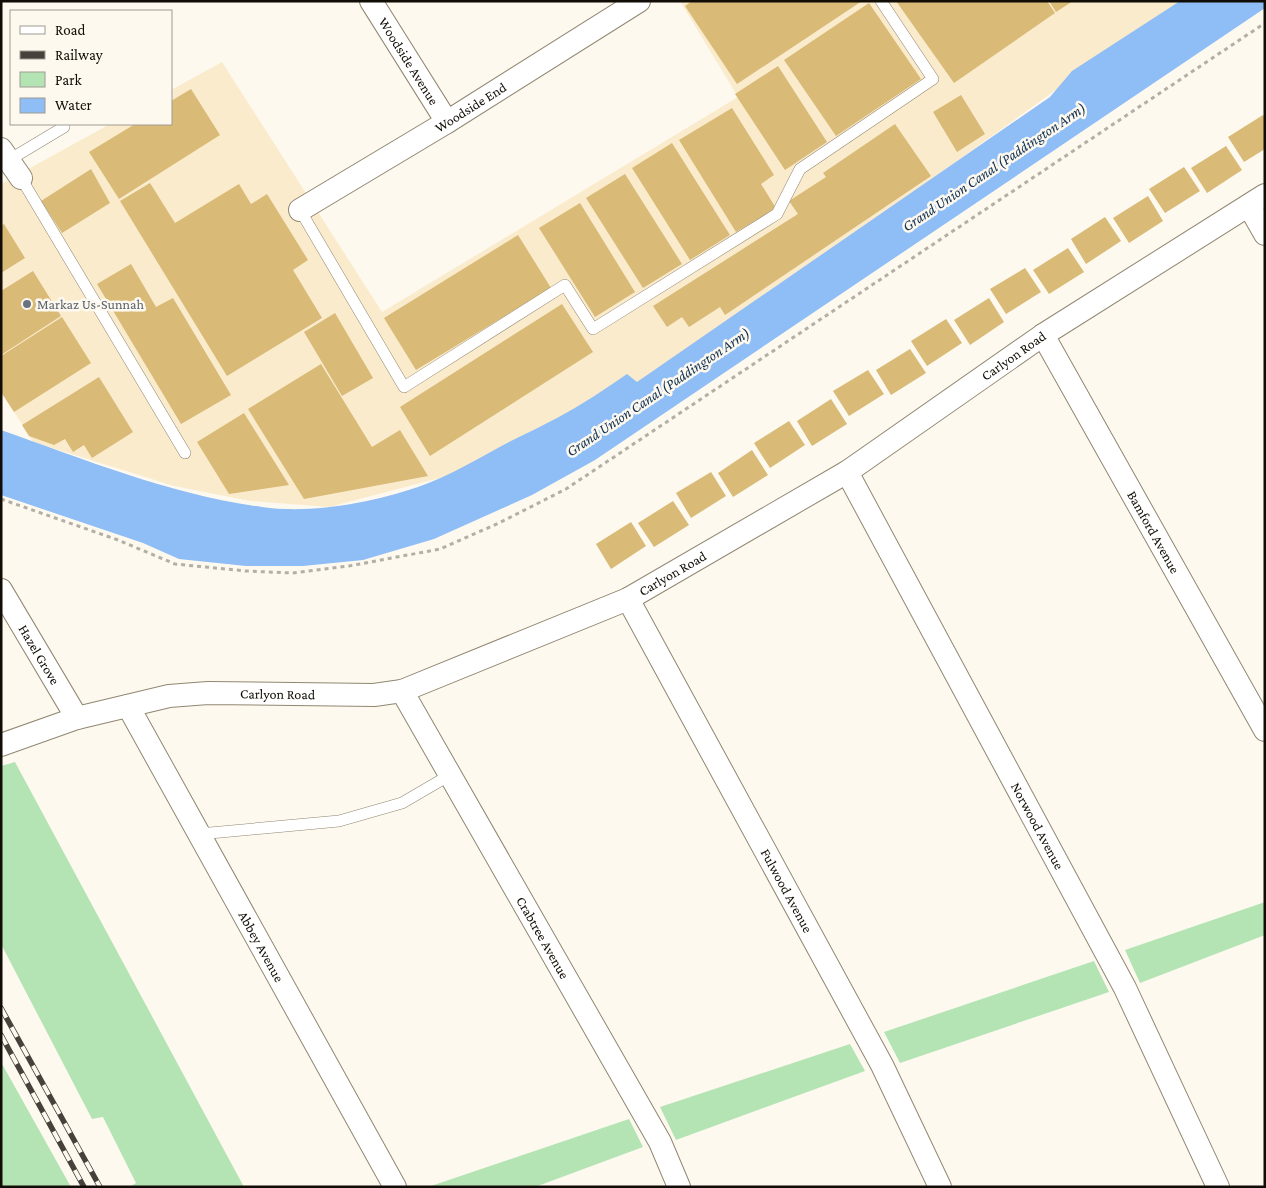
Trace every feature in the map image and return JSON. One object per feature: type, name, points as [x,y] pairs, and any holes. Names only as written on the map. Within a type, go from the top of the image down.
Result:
[{"type":"street","name":"Woodside Avenue","points":[[371,1],[447,122]]},
{"type":"street","name":"Woodside End","points":[[300,210],[447,122],[639,1]]},
{"type":"street","points":[[1257,201],[1265,234]]},
{"type":"street","name":"Carlyon Road","points":[[1,744],[77,718],[169,696],[208,693],[374,695],[402,691],[628,599],[847,472],[1042,335],[1257,201]]},
{"type":"street","name":"Bamford Avenue","points":[[1042,335],[1265,730]]},
{"type":"street","name":"Norwood Avenue","points":[[847,472],[1125,988],[1218,1187]]},
{"type":"street","name":"Hazel Grove","points":[[1,590],[77,718]]},
{"type":"street","name":"Fulwood Avenue","points":[[628,599],[882,1065],[940,1187]]},
{"type":"street","name":"Crabtree Avenue","points":[[402,691],[660,1142],[679,1187]]},
{"type":"street","name":"Abbey Avenue","points":[[128,706],[395,1187]]},
{"type":"lane","points":[[300,210],[404,387],[565,285],[593,330],[777,214],[800,169],[933,79],[880,1]]},
{"type":"lane","points":[[64,127],[10,162],[185,453]]},
{"type":"lane","points":[[199,834],[340,821],[402,803],[450,775]]},
{"type":"path","points":[[1,499],[118,540],[176,564],[246,572],[292,573],[349,566],[440,549],[499,523],[566,489],[1265,23]]},
{"type":"shaded area","points":[[680,1],[1180,1],[618,404],[474,469],[329,507],[250,501],[174,486],[33,442],[1,391],[1,184],[108,125],[172,125],[172,89],[222,62],[382,312],[738,97]]},
{"type":"green space","points":[[15,762],[244,1187],[130,1187],[136,1183],[103,1117],[92,1119],[1,944],[1,766]]},
{"type":"green space","points":[[1265,902],[1265,935],[1140,983],[1125,950]]},
{"type":"green space","points":[[1094,961],[1109,992],[900,1063],[884,1032]]},
{"type":"green space","points":[[850,1044],[865,1071],[676,1140],[660,1107]]},
{"type":"green space","points":[[1,1062],[71,1187],[1,1187]]},
{"type":"green space","points":[[629,1119],[643,1147],[535,1187],[428,1187]]},
{"type":"water","name":"Grand Union Canal (Paddington Arm)","points":[[1180,1],[1265,1],[1265,8],[595,460],[532,495],[434,539],[363,560],[303,566],[246,566],[179,559],[143,543],[1,495],[1,430],[162,485],[228,501],[281,509],[341,506],[381,498],[400,493],[454,472],[557,418],[627,374],[637,382],[1050,97],[1072,71]]},
{"type":"building","points":[[692,1],[862,1],[737,84],[685,6]]},
{"type":"building","points":[[896,1],[1047,1],[1055,13],[954,83]]},
{"type":"building","points":[[1049,1],[1073,1],[1056,12]]},
{"type":"building","points":[[869,3],[921,79],[836,136],[784,60]]},
{"type":"building","points":[[778,66],[827,142],[785,170],[735,94]]},
{"type":"building","points":[[191,89],[220,135],[119,199],[89,152],[133,125],[172,125],[172,100]]},
{"type":"building","points":[[961,95],[985,134],[957,152],[933,112]]},
{"type":"building","points":[[732,108],[774,175],[761,184],[776,208],[736,232],[679,140]]},
{"type":"building","points":[[1263,115],[1265,118],[1265,149],[1244,162],[1228,137]]},
{"type":"building","points":[[895,124],[931,176],[725,315],[720,307],[689,327],[682,317],[667,327],[653,306],[798,214],[789,201],[826,177],[823,173]]},
{"type":"building","points":[[672,143],[730,235],[690,260],[632,168]]},
{"type":"building","points":[[1226,146],[1242,170],[1207,193],[1191,168]]},
{"type":"building","points":[[1184,167],[1200,191],[1165,213],[1149,189]]},
{"type":"building","points":[[91,169],[110,203],[62,233],[41,201]]},
{"type":"building","points":[[625,174],[682,264],[643,288],[586,198]]},
{"type":"building","points":[[150,183],[175,223],[239,184],[251,204],[267,194],[308,260],[293,270],[322,318],[227,376],[120,201]]},
{"type":"building","points":[[1148,196],[1163,221],[1129,243],[1113,218]]},
{"type":"building","points":[[580,203],[635,292],[595,317],[539,228]]},
{"type":"building","points":[[1105,217],[1121,241],[1086,264],[1071,239]]},
{"type":"building","points":[[4,224],[25,258],[1,273],[1,226]]},
{"type":"building","points":[[518,235],[551,288],[416,370],[384,318]]},
{"type":"building","points":[[1068,248],[1084,272],[1049,294],[1033,270]]},
{"type":"building","points":[[131,264],[156,307],[173,298],[231,395],[181,424],[97,284]]},
{"type":"building","points":[[1025,268],[1041,292],[1006,314],[990,289]]},
{"type":"building","name":"Markaz Us-Sunnah","points":[[33,271],[61,316],[1,355],[1,291]]},
{"type":"building","points":[[989,298],[1004,322],[970,345],[954,320]]},
{"type":"building","points":[[562,304],[593,352],[430,456],[400,407]]},
{"type":"building","points":[[335,313],[373,378],[342,396],[304,332]]},
{"type":"building","points":[[62,317],[91,363],[14,412],[1,392],[1,356]]},
{"type":"building","points":[[946,319],[962,343],[927,366],[911,341]]},
{"type":"building","points":[[910,349],[926,373],[891,395],[876,370]]},
{"type":"building","points":[[321,364],[372,447],[400,430],[428,476],[304,499],[248,409]]},
{"type":"building","points":[[868,370],[884,394],[849,416],[833,391]]},
{"type":"building","points":[[99,377],[133,432],[92,458],[84,445],[73,452],[65,439],[54,445],[29,436],[22,425]]},
{"type":"building","points":[[831,399],[847,424],[812,446],[797,421]]},
{"type":"building","points":[[244,413],[289,485],[229,494],[197,442]]},
{"type":"building","points":[[789,421],[805,445],[770,468],[754,443]]},
{"type":"building","points":[[752,450],[768,475],[733,497],[718,473]]},
{"type":"building","points":[[711,472],[726,496],[691,518],[676,493]]},
{"type":"building","points":[[673,501],[689,525],[654,547],[638,523]]},
{"type":"building","points":[[631,522],[646,546],[611,569],[596,544]]},
{"type":"railway","points":[[1,1008],[100,1187]]},
{"type":"railway","points":[[1,1035],[84,1187]]},
{"type":"place","name":"Markaz Us-Sunnah","points":[[27,304]]}]
